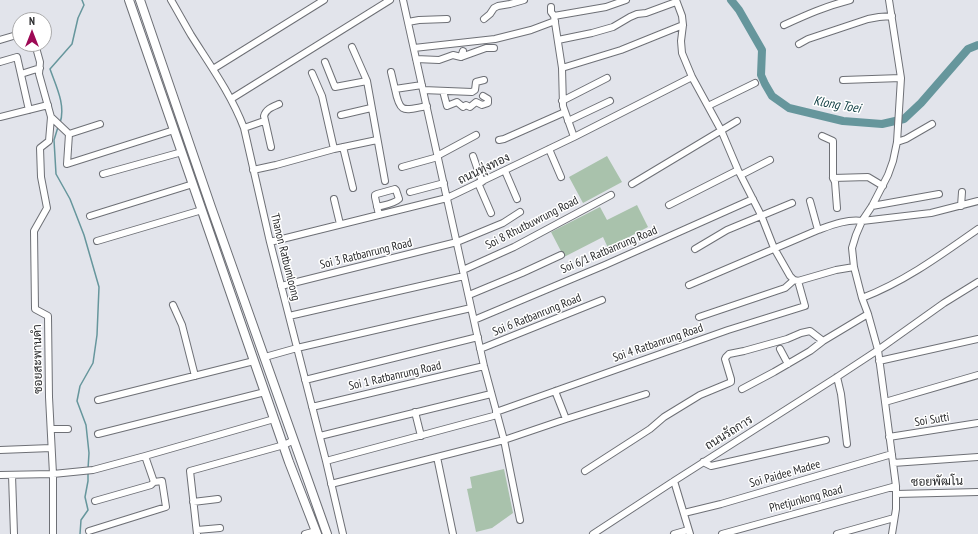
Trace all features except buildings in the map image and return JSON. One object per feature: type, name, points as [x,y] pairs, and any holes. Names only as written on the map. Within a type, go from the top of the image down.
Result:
[{"type":"main road","points":[[128,0],[274,419],[317,532]]},
{"type":"main road","points":[[140,0],[211,207],[327,534]]},
{"type":"main road","points":[[202,210],[211,207]]},
{"type":"street","name":"Thanon Ratbumloong","points":[[171,0],[231,99],[244,128],[270,242],[320,436],[343,534]]},
{"type":"street","points":[[213,69],[324,0]]},
{"type":"street","points":[[231,99],[390,0]]},
{"type":"street","points":[[403,0],[480,349],[504,440],[520,520]]},
{"type":"street","points":[[484,18],[498,6],[524,0]]},
{"type":"street","points":[[414,48],[495,39],[531,30],[555,18],[606,7],[626,0]]},
{"type":"street","points":[[784,25],[813,12],[850,0]]},
{"type":"street","points":[[889,0],[901,78],[897,142],[894,161],[883,186],[862,221],[852,248],[854,267],[878,350],[896,486],[896,509],[892,534]]},
{"type":"street","points":[[558,40],[614,27],[637,14],[646,13],[676,1],[682,16],[682,53],[692,77],[721,130],[761,216],[774,248],[790,276],[796,281]]},
{"type":"street","points":[[550,7],[555,18],[562,68],[563,106],[574,137]]},
{"type":"street","points":[[799,44],[808,39],[868,19],[892,16]]},
{"type":"street","points":[[408,22],[419,20],[446,20]]},
{"type":"street","points":[[562,68],[621,50],[683,25]]},
{"type":"street","points":[[0,40],[12,36]]},
{"type":"street","points":[[352,47],[367,82],[385,181]]},
{"type":"street","points":[[416,59],[439,60],[453,55],[486,48],[494,48]]},
{"type":"street","name":"ซอยสะพานดำ","points":[[37,52],[40,62],[39,74],[51,117],[48,141],[40,148],[41,177],[47,208],[34,231],[35,309],[48,316],[53,534]]},
{"type":"street","points":[[0,62],[17,57],[29,110]]},
{"type":"street","points":[[325,62],[335,87],[367,82]]},
{"type":"street","points":[[21,74],[40,68]]},
{"type":"street","points":[[390,72],[399,105],[402,108],[406,110],[427,106]]},
{"type":"street","points":[[312,73],[322,96],[334,149]]},
{"type":"street","name":"ถนนทุ่งทอง","points":[[270,242],[447,198],[574,137],[692,77]]},
{"type":"street","points":[[562,100],[607,78]]},
{"type":"street","points":[[843,80],[901,78]]},
{"type":"street","points":[[395,89],[422,88],[443,91],[472,92],[476,90],[476,82],[484,80]]},
{"type":"street","points":[[708,106],[755,83]]},
{"type":"street","points":[[443,91],[447,106],[457,102],[463,107],[470,107],[476,102],[482,105],[488,103],[488,99],[483,96]]},
{"type":"street","points":[[568,121],[610,101]]},
{"type":"street","points":[[271,147],[264,116],[266,110],[279,104]]},
{"type":"street","points":[[0,117],[48,105]]},
{"type":"street","points":[[341,115],[372,108]]},
{"type":"street","points":[[499,140],[565,112]]},
{"type":"street","points":[[51,117],[69,134]]},
{"type":"street","points":[[244,128],[264,121]]},
{"type":"street","points":[[632,184],[737,121]]},
{"type":"street","points":[[69,134],[100,124]]},
{"type":"street","points":[[897,142],[906,139],[932,124]]},
{"type":"street","points":[[69,134],[67,164],[174,130]]},
{"type":"street","points":[[402,167],[438,156],[476,135]]},
{"type":"street","points":[[822,136],[834,141],[833,178],[835,182],[837,208]]},
{"type":"street","points":[[253,170],[334,149],[378,140]]},
{"type":"street","points":[[343,147],[353,188]]},
{"type":"street","points":[[549,149],[561,176]]},
{"type":"street","points":[[103,174],[182,152]]},
{"type":"street","points":[[473,156],[491,213]]},
{"type":"street","points":[[669,205],[740,172],[770,160]]},
{"type":"street","points":[[505,171],[517,199]]},
{"type":"street","points":[[833,178],[868,176],[883,186]]},
{"type":"street","points":[[90,216],[193,184]]},
{"type":"street","points":[[410,192],[444,184]]},
{"type":"street","points":[[961,206],[962,192]]},
{"type":"street","points":[[872,206],[939,194]]},
{"type":"street","name":"Soi 8 Rhutbuwrung Road","points":[[289,316],[464,273],[610,195]]},
{"type":"street","points":[[334,199],[340,224]]},
{"type":"street","name":"Soi 6/1 Ratbanrung Road","points":[[474,320],[753,199]]},
{"type":"street","points":[[810,201],[818,230]]},
{"type":"street","points":[[689,285],[818,230],[848,221],[862,221],[931,213],[978,201]]},
{"type":"street","points":[[694,249],[727,230],[792,203]]},
{"type":"street","points":[[377,207],[379,215]]},
{"type":"street","points":[[97,242],[202,210]]},
{"type":"street","name":"Soi 3 Ratbanrung Road","points":[[281,286],[457,242],[503,223],[520,212]]},
{"type":"street","points":[[862,298],[879,292],[918,269],[978,229]]},
{"type":"street","points":[[468,295],[561,255]]},
{"type":"street","points":[[699,317],[785,288],[796,281],[836,270],[854,267]]},
{"type":"street","name":"Soi 4 Ratbanrung Road","points":[[326,461],[421,436],[496,414],[555,391],[728,330],[805,306],[796,281]]},
{"type":"street","name":"ถนนรัถการ","points":[[593,534],[674,480],[878,350],[944,303],[978,282]]},
{"type":"street","name":"Soi 6 Ratbanrung Road","points":[[480,349],[602,300]]},
{"type":"street","points":[[174,305],[182,325],[195,376]]},
{"type":"street","points":[[265,357],[297,348],[471,308]]},
{"type":"street","points":[[742,389],[810,351],[823,341],[868,314]]},
{"type":"street","points":[[585,471],[650,429],[664,417],[700,396],[730,383],[731,379],[725,360],[729,354],[744,351],[810,331],[823,341]]},
{"type":"street","points":[[305,380],[478,337]]},
{"type":"street","points":[[879,361],[978,339]]},
{"type":"street","points":[[780,349],[788,364]]},
{"type":"street","points":[[98,400],[254,361]]},
{"type":"street","name":"Soi 1 Ratbanrung Road","points":[[312,407],[484,366]]},
{"type":"street","points":[[885,402],[978,375]]},
{"type":"street","points":[[836,377],[841,394],[847,444]]},
{"type":"street","points":[[555,391],[566,419]]},
{"type":"street","points":[[98,434],[265,392]]},
{"type":"street","points":[[320,436],[491,394]]},
{"type":"street","points":[[331,484],[504,440],[646,394]]},
{"type":"street","points":[[415,412],[421,436]]},
{"type":"street","points":[[0,475],[52,474],[93,470],[274,419]]},
{"type":"street","name":"Soi Sutti","points":[[889,437],[978,423]]},
{"type":"street","points":[[51,429],[68,429]]},
{"type":"street","points":[[220,528],[197,532],[190,471],[284,445],[294,440]]},
{"type":"street","points":[[703,462],[711,466],[826,440]]},
{"type":"street","points":[[0,450],[51,448]]},
{"type":"street","name":"Soi Paidee Madee","points":[[684,514],[892,454]]},
{"type":"street","points":[[145,456],[154,482]]},
{"type":"street","points":[[893,463],[978,457]]},
{"type":"street","points":[[437,458],[453,534]]},
{"type":"street","points":[[12,475],[14,534]]},
{"type":"street","points":[[674,480],[689,532],[674,534]]},
{"type":"street","points":[[89,531],[166,507],[162,481],[154,482],[151,485],[96,501]]},
{"type":"street","name":"Phetjunkong Road","points":[[722,534],[896,486]]},
{"type":"street","name":"ซอยพัฒโน","points":[[896,494],[978,492]]},
{"type":"street","points":[[193,502],[218,499]]},
{"type":"street","points":[[837,534],[894,518]]},
{"type":"street","points":[[305,534],[317,532]]},
{"type":"green space","points":[[607,156],[622,182],[583,203],[569,177]]},
{"type":"green space","points":[[637,205],[648,227],[608,248],[603,237],[564,257],[551,232],[600,207],[607,220]]},
{"type":"green space","points":[[504,469],[513,513],[492,528],[476,532],[467,489],[472,488],[470,477]]},
{"type":"waterway","points":[[60,123],[62,116],[61,102],[50,69],[72,44],[78,18],[84,5],[82,0]]},
{"type":"waterway","name":"Klong Toei","points":[[731,0],[739,10],[762,50],[761,75],[772,96],[789,108],[843,121],[882,124],[904,119],[921,103],[968,49],[978,45]]},
{"type":"waterway","points":[[58,127],[54,140],[56,174],[70,199],[84,235],[99,287],[97,335],[93,363],[80,386],[77,401],[86,425],[89,453],[88,469]]},
{"type":"waterway","points":[[80,534],[81,520],[88,510],[85,497],[88,473]]}]
